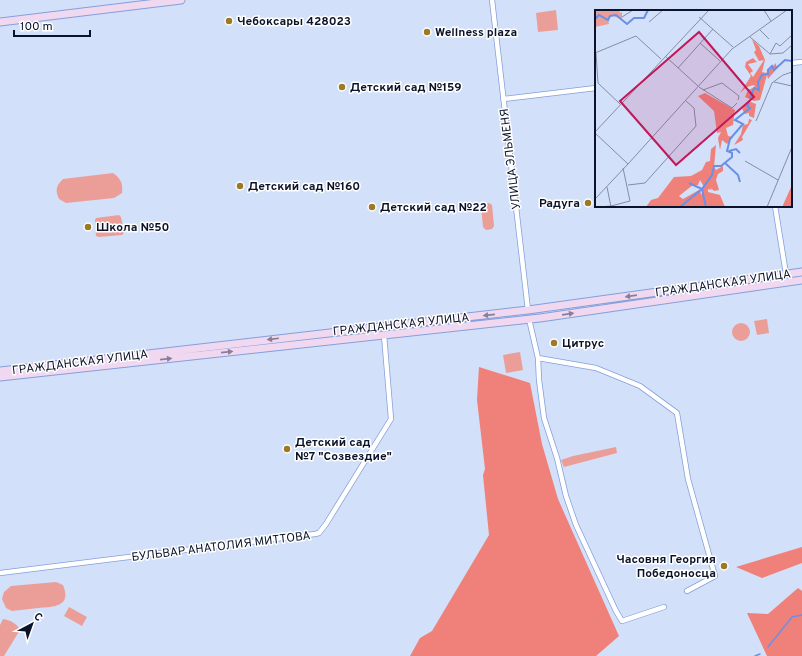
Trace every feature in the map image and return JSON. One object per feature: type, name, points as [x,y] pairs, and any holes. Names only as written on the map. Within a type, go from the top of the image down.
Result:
[{"type":"main road","points":[[114,6],[143,0]]},
{"type":"main road","points":[[0,17],[181,0]]},
{"type":"main road","points":[[0,22],[104,7]]},
{"type":"main road","name":"ГРАЖДАНСКАЯ УЛИЦА","points":[[0,377],[528,310],[802,272]]},
{"type":"main road","points":[[786,274],[787,282]]},
{"type":"main road","name":"ГРАЖДАНСКАЯ УЛИЦА","points":[[0,371],[384,335],[529,319],[802,280]]},
{"type":"main road","name":"УЛИЦА ЭЛЬМЕНЯ","points":[[528,310],[529,319]]},
{"type":"street","name":"УЛИЦА ЭЛЬМЕНЯ","points":[[492,0],[528,310]]},
{"type":"street","points":[[792,63],[802,62]]},
{"type":"street","points":[[503,99],[595,88]]},
{"type":"street","points":[[775,207],[786,274]]},
{"type":"street","points":[[529,319],[538,358],[544,418],[557,458],[571,513],[622,621],[664,607]]},
{"type":"street","name":"БУЛЬВАР АНАТОЛИЯ МИТТОВА","points":[[0,573],[319,533],[391,419],[384,335]]},
{"type":"street","points":[[538,358],[596,368],[640,386],[677,413],[688,479],[715,576],[687,591]]},
{"type":"shaded area","points":[[556,10],[558,30],[538,32],[536,13]]},
{"type":"shaded area","points":[[113,173],[120,179],[122,186],[122,193],[114,198],[66,203],[59,199],[57,188],[63,179]]},
{"type":"shaded area","points":[[489,203],[492,205],[494,226],[492,229],[486,230],[483,227],[481,206]]},
{"type":"shaded area","points":[[119,215],[121,217],[124,233],[122,235],[96,236],[96,218]]},
{"type":"shaded area","points":[[767,319],[769,333],[757,335],[754,321]]},
{"type":"shaded area","points":[[741,323],[747,326],[750,332],[747,338],[741,341],[735,338],[732,332],[735,326]]},
{"type":"shaded area","points":[[520,352],[523,370],[506,373],[503,355]]},
{"type":"shaded area","points":[[479,367],[530,383],[542,444],[558,499],[619,636],[596,656],[410,656],[420,638],[432,631],[489,535],[483,475],[485,469],[477,400]]},
{"type":"shaded area","points":[[616,447],[617,453],[564,467],[561,460],[573,456]]},
{"type":"shaded area","points":[[802,547],[802,563],[762,578],[736,567]]},
{"type":"shaded area","points":[[56,582],[63,585],[65,598],[63,602],[55,606],[12,611],[6,608],[2,599],[4,592],[11,586]]},
{"type":"shaded area","points":[[798,588],[802,591],[802,656],[767,656],[747,613],[768,614]]},
{"type":"shaded area","points":[[69,607],[87,617],[82,626],[64,616]]},
{"type":"shaded area","points":[[3,619],[13,623],[20,630],[4,656],[0,656],[0,625]]},
{"type":"waterway","points":[[768,647],[792,617],[802,615]]},
{"type":"waterway","points":[[755,656],[760,654]]},
{"type":"place","name":"Чебоксары 428023","points":[[229,21]]},
{"type":"place","name":"Wellness plaza","points":[[427,32]]},
{"type":"place","name":"Детский сад №159","points":[[342,87]]},
{"type":"place","name":"Детский сад №160","points":[[240,186]]},
{"type":"place","name":"Радуга","points":[[588,203]]},
{"type":"place","name":"Детский сад №22","points":[[372,207]]},
{"type":"place","name":"Школа №50","points":[[88,227]]},
{"type":"place","name":"Цитрус","points":[[554,343]]},
{"type":"place","name":"Детский сад №7 \"Созвездие\"","points":[[287,449]]},
{"type":"place","name":"Часовня Георгия Победоносца","points":[[724,566]]}]
